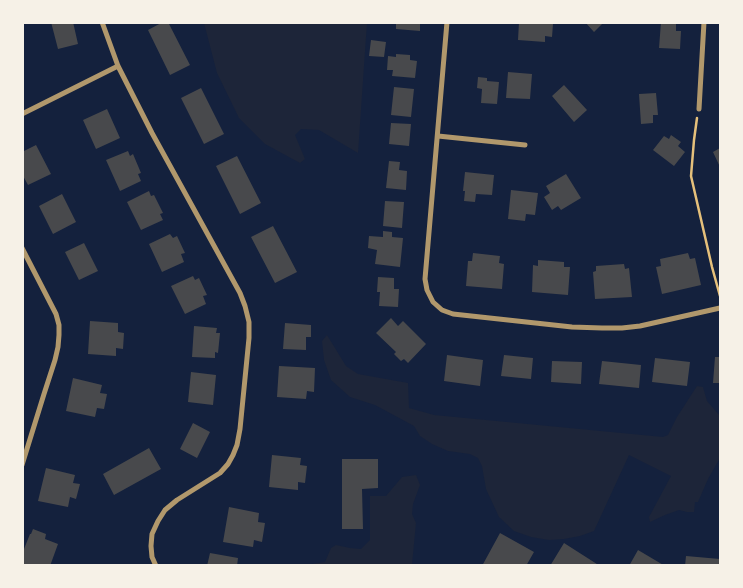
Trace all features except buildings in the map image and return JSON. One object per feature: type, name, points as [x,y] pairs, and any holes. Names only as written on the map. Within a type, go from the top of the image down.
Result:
[{"type":"street","points":[[102,22],[118,66],[152,134],[240,293],[249,322],[249,338],[237,445],[228,464],[220,473],[177,500],[165,510],[158,520],[152,534],[151,546],[152,558],[156,566]]},
{"type":"street","points":[[447,22],[426,279],[427,290],[433,302],[442,310],[463,316],[572,327],[608,328],[640,326],[720,308]]},
{"type":"street","points":[[699,109],[704,22]]},
{"type":"street","points":[[22,114],[118,66]]},
{"type":"street","points":[[438,136],[525,145]]},
{"type":"street","points":[[22,248],[51,301],[59,325],[56,360],[22,465]]},
{"type":"path","points":[[699,109],[691,176],[720,296]]},
{"type":"shaded area","points":[[204,23],[367,23],[358,153],[319,130],[301,129],[295,135],[305,159],[300,163],[265,144],[239,118],[217,73]]},
{"type":"shaded area","points":[[327,335],[346,366],[358,374],[408,383],[409,408],[434,415],[663,437],[668,435],[697,386],[703,387],[707,401],[720,416],[720,458],[698,502],[695,502],[694,512],[679,510],[650,522],[649,517],[671,476],[629,455],[594,531],[564,539],[549,540],[531,537],[514,531],[499,517],[486,489],[482,466],[478,458],[470,454],[448,451],[432,444],[420,436],[414,426],[375,405],[350,397],[331,380],[324,360],[322,341]]},
{"type":"shaded area","points":[[416,475],[420,485],[413,504],[412,514],[416,523],[412,565],[312,565],[325,562],[331,548],[336,545],[361,549],[370,540],[370,496],[386,496],[402,477]]}]
